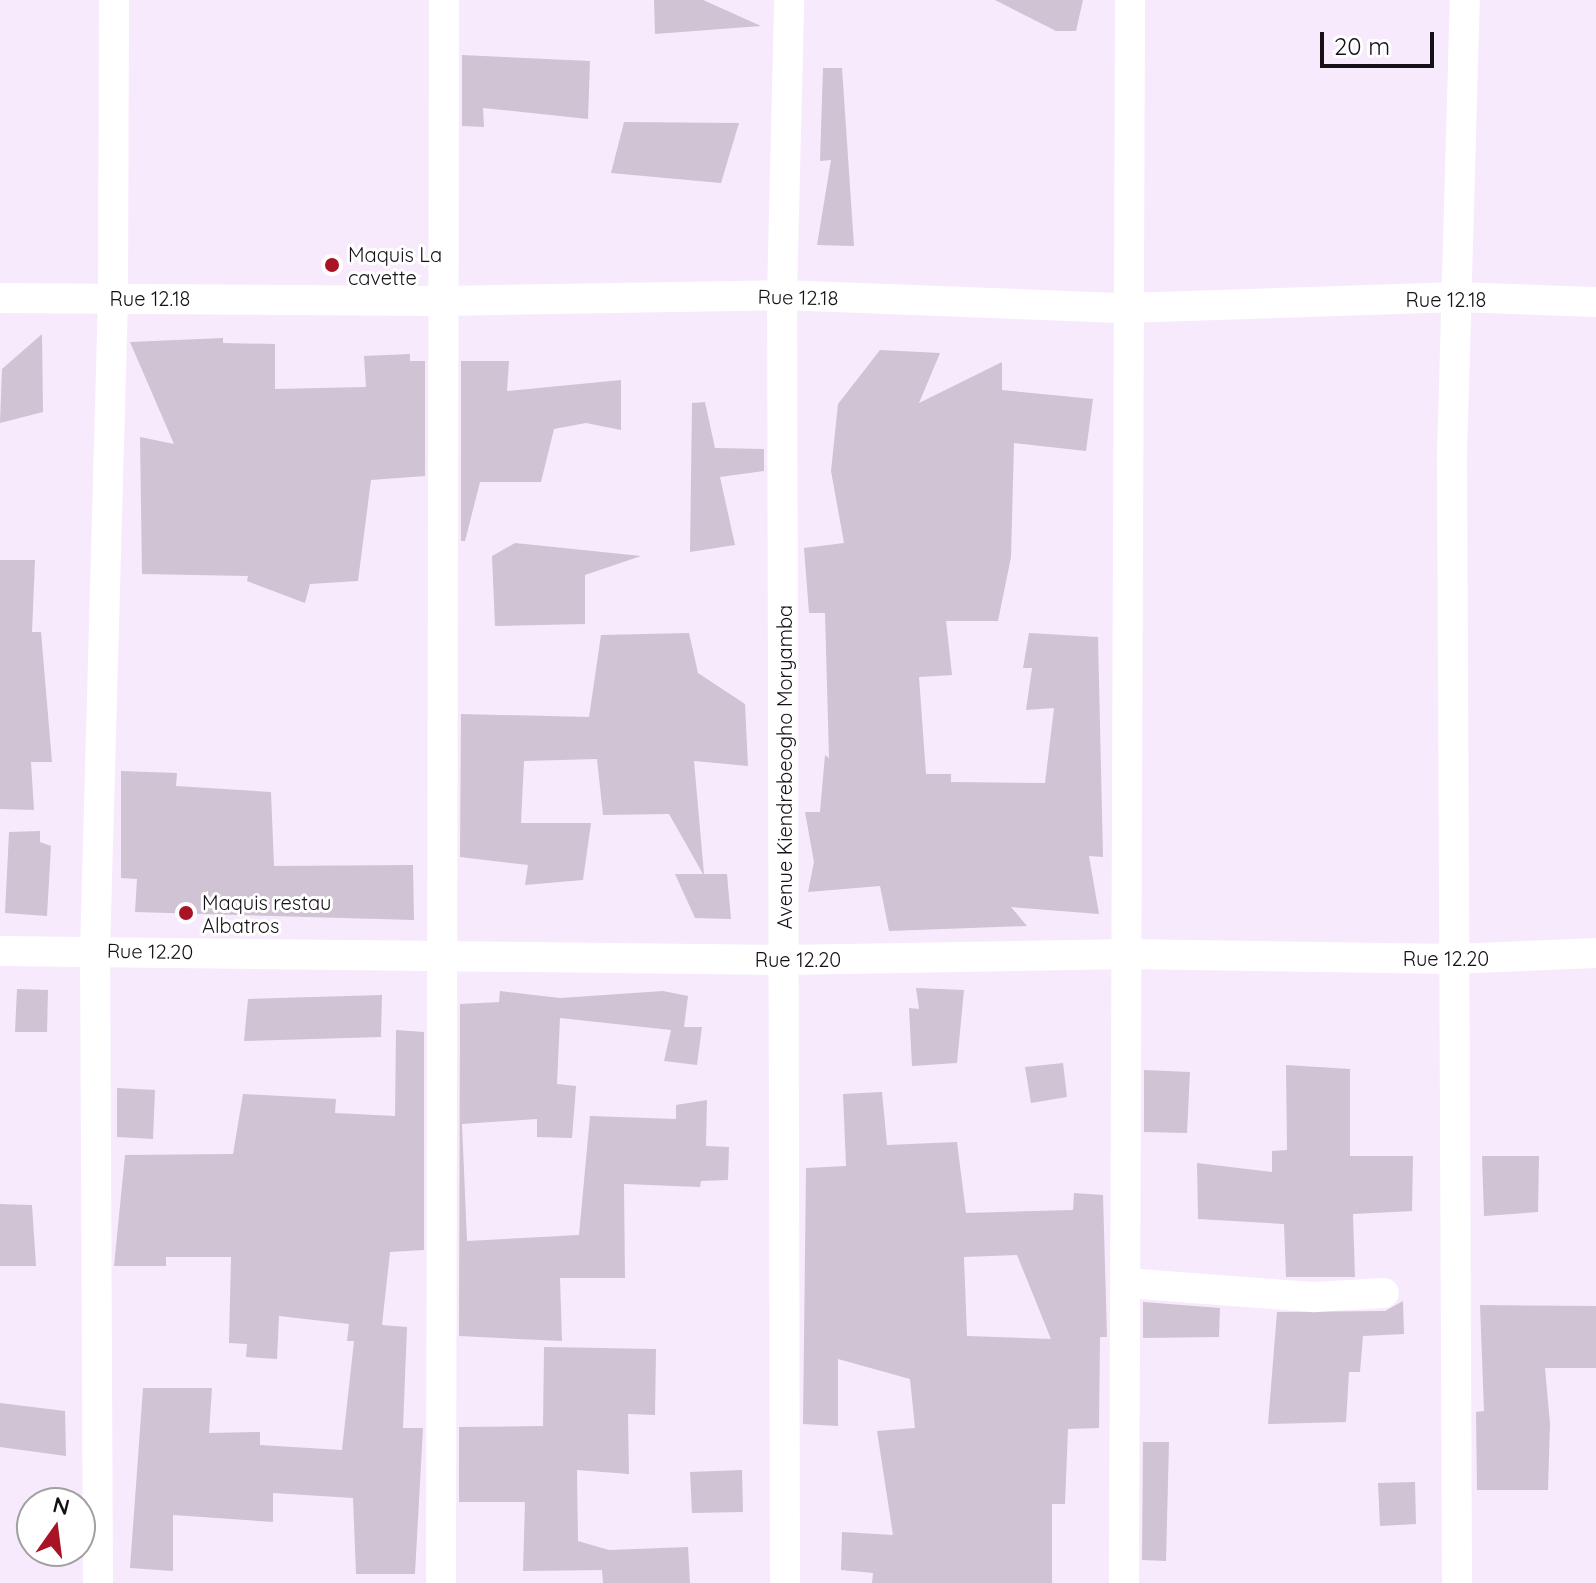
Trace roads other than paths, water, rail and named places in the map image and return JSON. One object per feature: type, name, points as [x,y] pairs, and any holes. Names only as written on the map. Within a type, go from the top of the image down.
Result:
[{"type":"street","points":[[98,1583],[95,951],[113,298],[114,0]]},
{"type":"street","points":[[441,1583],[444,0]]},
{"type":"street","name":"Avenue Kiendrebeogho Moryamba","points":[[785,1583],[782,295],[789,0]]},
{"type":"street","points":[[1124,1583],[1126,308],[1130,0]]},
{"type":"street","points":[[1457,1583],[1452,457],[1465,0]]},
{"type":"street","name":"Rue 12.18","points":[[0,298],[442,301],[782,295],[1126,308],[1458,297],[1596,302]]},
{"type":"street","name":"Rue 12.20","points":[[0,951],[785,960],[1127,954],[1452,959],[1596,953]]},
{"type":"street","points":[[1126,1283],[1314,1297],[1384,1293]]},
{"type":"place","name":"Maquis La cavette","points":[[332,265]]},
{"type":"place","name":"Maquis restau Albatros","points":[[186,913]]}]
